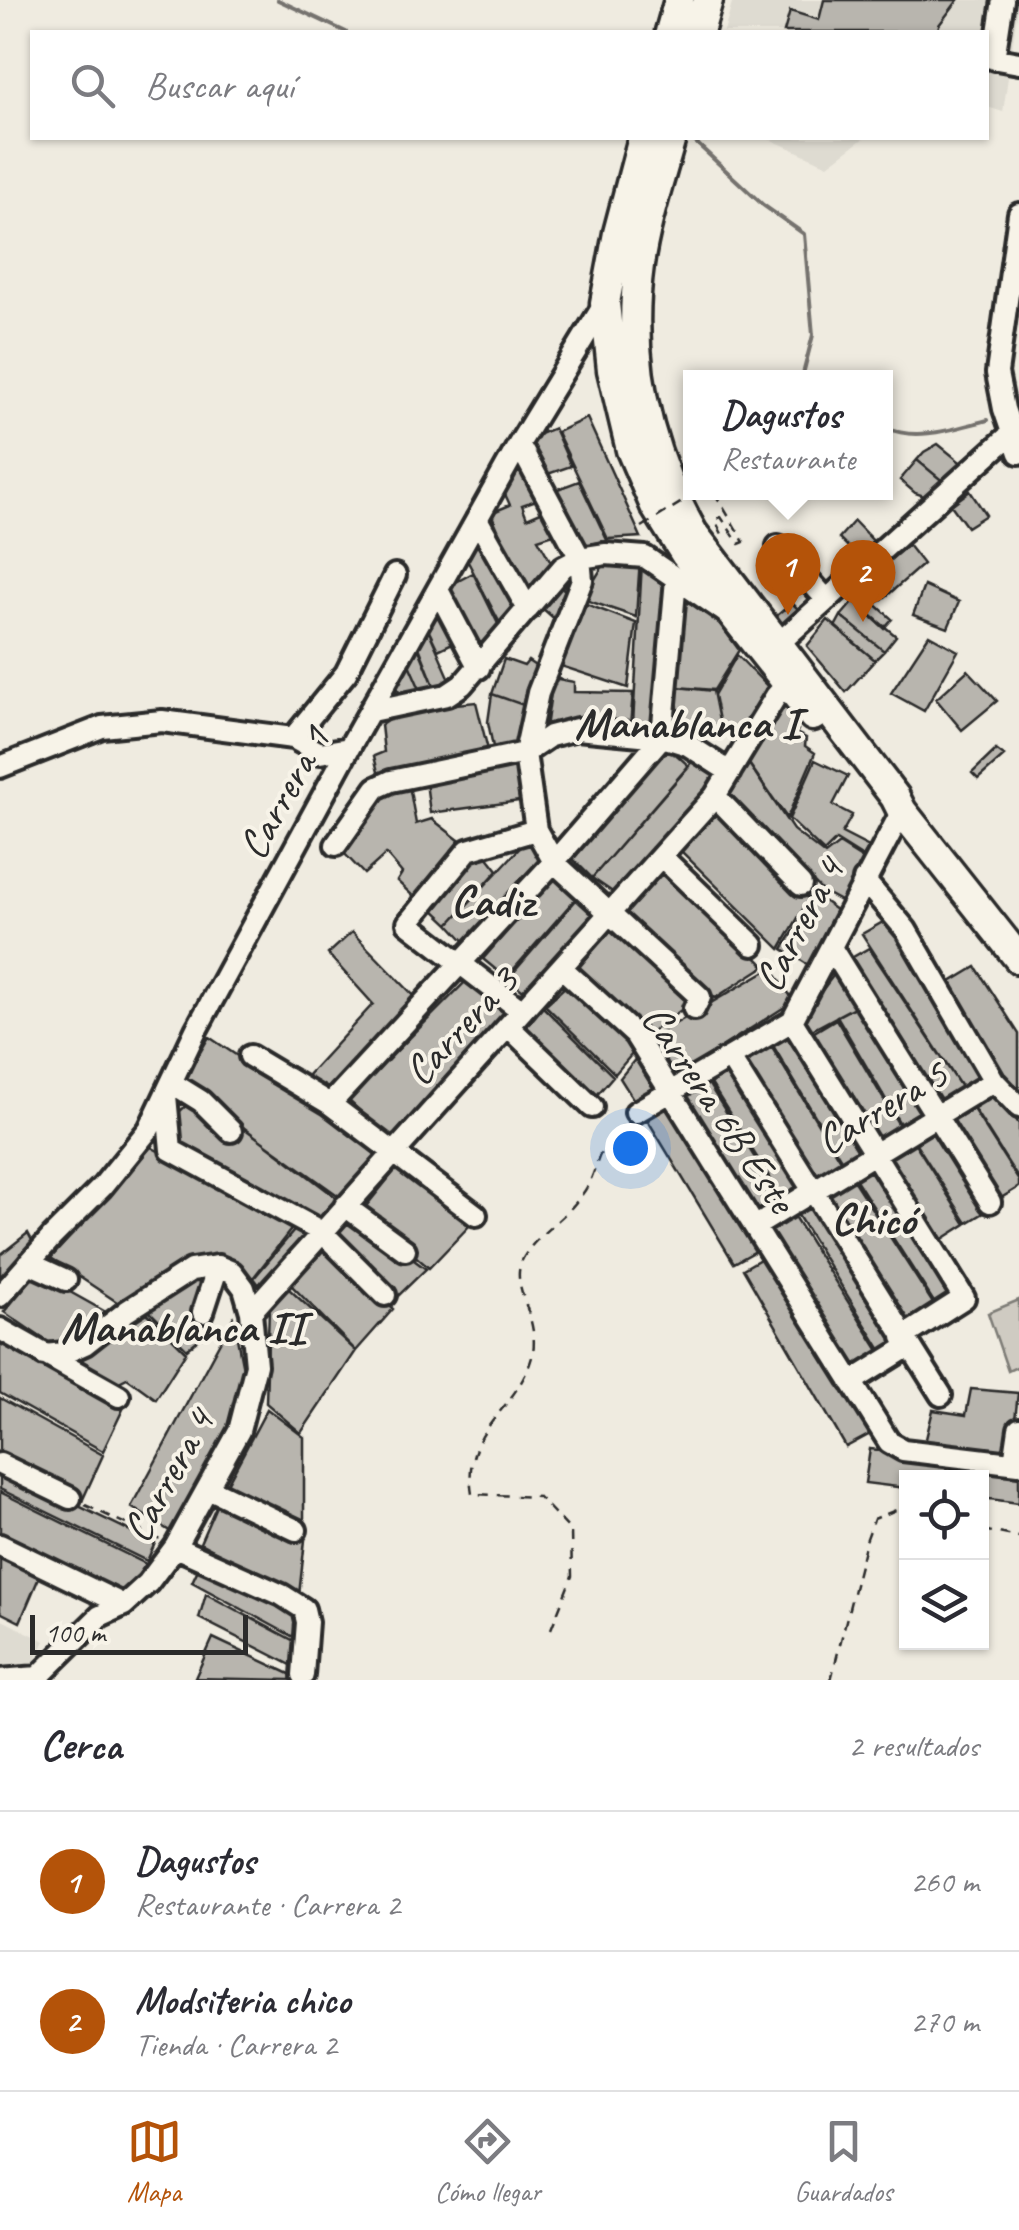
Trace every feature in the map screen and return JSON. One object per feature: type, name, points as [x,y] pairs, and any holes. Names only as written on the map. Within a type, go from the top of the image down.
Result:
[{"type":"main road","points":[[671,30],[679,0]]},
{"type":"main road","points":[[700,30],[708,0]]},
{"type":"main road","points":[[642,140],[618,233],[605,303],[612,370],[643,451],[692,533],[1019,960]]},
{"type":"main road","points":[[670,140],[639,263],[634,324],[643,451],[655,506],[685,554],[786,685],[887,804],[902,811]]},
{"type":"street","points":[[1003,0],[990,58],[1019,64]]},
{"type":"street","points":[[779,644],[1015,443],[997,372],[1019,214]]},
{"type":"street","name":"Carrera 1","points":[[0,1296],[149,1129],[196,1030],[348,748],[519,444],[605,303]]},
{"type":"street","points":[[519,444],[580,558],[582,580],[538,693],[525,753],[536,830],[554,862],[700,997],[694,1010]]},
{"type":"street","points":[[476,519],[528,609]]},
{"type":"street","points":[[778,546],[827,600]]},
{"type":"street","points":[[371,711],[447,695],[462,686],[563,567],[580,558],[606,554],[644,557],[732,616]]},
{"type":"street","points":[[293,738],[346,672],[395,575]]},
{"type":"street","points":[[330,1104],[554,862],[662,737],[676,580]]},
{"type":"street","points":[[438,592],[479,668]]},
{"type":"street","name":"Carrera 3","points":[[251,1312],[715,796],[786,685]]},
{"type":"street","points":[[0,766],[102,727],[162,721],[293,738],[320,753],[348,748]]},
{"type":"street","points":[[336,845],[376,788],[391,781],[525,753],[550,736],[577,729],[662,737],[688,745],[730,772]]},
{"type":"street","points":[[715,796],[801,885]]},
{"type":"street","name":"Carrera 4","points":[[636,1112],[792,1021],[902,811]]},
{"type":"street","points":[[536,830],[468,850],[408,923],[460,964],[516,1019],[592,1107]]},
{"type":"street","points":[[661,856],[752,945]]},
{"type":"street","points":[[864,880],[906,930],[994,1082],[1019,1107]]},
{"type":"street","points":[[832,948],[990,1202]]},
{"type":"street","name":"Carrera 6B Este","points":[[562,968],[635,1035],[889,1442],[903,1450],[1017,1464]]},
{"type":"street","points":[[792,1021],[964,1298],[851,1382]]},
{"type":"street","points":[[250,1056],[330,1104],[476,1215]]},
{"type":"street","points":[[730,1058],[941,1394]]},
{"type":"street","name":"Carrera 5","points":[[756,1226],[994,1082]]},
{"type":"street","points":[[232,1131],[201,1101],[169,1090],[171,1150],[322,1232],[385,1295]]},
{"type":"street","points":[[346,1206],[405,1250]]},
{"type":"street","points":[[29,1263],[66,1280]]},
{"type":"street","points":[[44,1354],[86,1344],[127,1311],[191,1270],[218,1266],[203,1312]]},
{"type":"street","name":"Carrera 4","points":[[36,1678],[100,1616],[124,1606],[148,1582],[176,1547],[239,1431],[256,1365],[251,1312],[244,1288],[232,1272],[218,1266]]},
{"type":"street","points":[[0,1329],[119,1396]]},
{"type":"street","points":[[1017,1464],[1019,1429]]},
{"type":"street","points":[[0,1464],[70,1498]]},
{"type":"street","points":[[208,1488],[296,1530]]},
{"type":"street","points":[[0,1544],[124,1606]]},
{"type":"street","points":[[176,1547],[282,1595],[304,1609],[303,1675]]},
{"type":"street","points":[[0,1680],[36,1678]]},
{"type":"path","points":[[642,526],[685,500]]},
{"type":"path","points":[[719,500],[744,542],[739,544],[721,517],[715,520],[722,535]]},
{"type":"path","points":[[551,1630],[572,1576],[571,1531],[538,1497],[472,1494],[468,1473],[472,1450],[518,1387],[532,1358],[532,1317],[520,1288],[520,1266],[590,1183],[603,1148],[636,1112]]},
{"type":"path","points":[[70,1498],[176,1547]]},
{"type":"path","points":[[831,1680],[874,1519],[899,1511]]},
{"type":"path","points":[[989,1531],[1019,1536]]},
{"type":"shaded area","points":[[733,0],[1019,0],[1003,112],[989,108],[989,30],[725,30]]},
{"type":"shaded area","points":[[772,140],[861,140],[828,165]]},
{"type":"shaded area","points":[[1019,1300],[1019,1366],[1008,1371],[988,1313]]},
{"type":"shaded area","points":[[0,1619],[45,1641],[24,1680],[0,1680]]},
{"type":"building","points":[[824,0],[958,0],[938,30],[785,30],[790,11],[819,20]]},
{"type":"building","points":[[587,418],[641,537],[608,539],[557,432]]},
{"type":"building","points":[[554,428],[571,466],[545,475],[530,438]]},
{"type":"building","points":[[938,444],[964,465],[945,483],[917,460]]},
{"type":"building","points":[[917,460],[945,483],[927,497],[915,493],[900,480]]},
{"type":"building","points":[[527,464],[545,497],[522,505],[527,518],[550,508],[560,532],[538,539],[555,569],[526,596],[491,513],[510,505],[504,492],[515,472]]},
{"type":"building","points":[[579,481],[607,540],[580,547],[555,490]]},
{"type":"building","points":[[970,491],[986,515],[967,527],[951,505]]},
{"type":"building","points":[[854,521],[876,544],[861,560],[839,538]]},
{"type":"building","points":[[484,536],[523,606],[503,629],[466,558]]},
{"type":"building","points":[[908,545],[923,564],[889,594],[872,575]]},
{"type":"building","points":[[607,559],[640,559],[636,617],[583,599]]},
{"type":"building","points":[[642,562],[662,574],[662,585],[668,586],[661,726],[633,724]]},
{"type":"building","points":[[473,573],[502,632],[481,658],[449,586]]},
{"type":"building","points":[[872,575],[889,594],[876,604],[862,592]]},
{"type":"building","points":[[559,585],[573,597],[560,624],[541,607]]},
{"type":"building","points":[[924,586],[959,602],[948,628],[913,615]]},
{"type":"building","points":[[862,592],[892,619],[884,628],[854,601]]},
{"type":"building","points":[[685,595],[705,607],[704,611],[717,620],[739,650],[714,690],[677,687]]},
{"type":"building","points":[[854,601],[896,636],[884,651],[841,616]]},
{"type":"building","points":[[792,603],[801,612],[784,629],[774,618]]},
{"type":"building","points":[[586,604],[636,623],[628,688],[561,666]]},
{"type":"building","points":[[446,611],[461,639],[438,650],[427,627]]},
{"type":"building","points":[[841,616],[884,651],[875,660],[835,627]]},
{"type":"building","points":[[828,620],[875,660],[846,692],[807,646]]},
{"type":"building","points":[[427,627],[453,686],[437,693],[417,642]]},
{"type":"building","points":[[929,635],[958,651],[924,711],[891,693]]},
{"type":"building","points":[[418,647],[437,693],[423,696],[405,655]]},
{"type":"building","points":[[737,655],[768,687],[743,740],[721,731],[714,695]]},
{"type":"building","points":[[504,659],[524,666],[528,661],[544,672],[532,708],[492,694]]},
{"type":"building","points":[[408,662],[423,696],[402,697],[394,681]]},
{"type":"building","points":[[968,670],[997,701],[962,730],[936,699]]},
{"type":"building","points":[[553,678],[574,682],[574,692],[633,693],[630,726],[546,728]]},
{"type":"building","points":[[677,687],[713,691],[721,731],[679,732]]},
{"type":"building","points":[[492,694],[532,708],[524,752],[495,757],[488,722]]},
{"type":"building","points":[[476,702],[489,754],[380,780],[374,756],[384,752],[381,725],[405,709]]},
{"type":"building","points":[[783,704],[796,715],[792,725],[798,730],[796,733],[806,738],[805,746],[815,753],[787,818],[745,758]]},
{"type":"building","points":[[668,747],[689,766],[592,878],[569,855]]},
{"type":"building","points":[[996,750],[1004,756],[978,779],[972,773]]},
{"type":"building","points":[[696,757],[718,777],[614,893],[592,878]]},
{"type":"building","points":[[745,758],[793,830],[825,855],[839,844],[866,861],[844,903],[822,891],[726,792]]},
{"type":"building","points":[[815,760],[848,776],[833,805],[852,815],[842,833],[869,847],[863,857],[836,840],[824,852],[789,819]]},
{"type":"building","points":[[525,764],[527,800],[430,813],[426,782]]},
{"type":"building","points":[[389,785],[409,785],[416,824],[432,819],[464,844],[417,900],[397,881],[402,873],[386,854],[364,874],[342,851]]},
{"type":"building","points":[[720,811],[809,899],[780,949],[680,850]]},
{"type":"building","points":[[531,836],[548,857],[469,946],[449,924]]},
{"type":"building","points":[[483,851],[498,870],[449,924],[433,909]]},
{"type":"building","points":[[666,869],[765,966],[715,998],[626,913]]},
{"type":"building","points":[[559,872],[582,891],[506,978],[483,959]]},
{"type":"building","points":[[583,892],[606,911],[531,997],[508,979]]},
{"type":"building","points":[[815,895],[840,913],[813,968],[783,949]]},
{"type":"building","points":[[890,918],[988,1075],[963,1090],[862,934]]},
{"type":"building","points":[[614,925],[696,999],[646,1036],[577,970]]},
{"type":"building","points":[[352,932],[420,1002],[329,1100],[307,1076],[373,1004],[328,954]]},
{"type":"building","points":[[869,948],[963,1090],[936,1105],[846,961]]},
{"type":"building","points":[[976,967],[1019,1034],[1019,1100],[946,985]]},
{"type":"building","points":[[771,968],[794,1001],[673,1078],[649,1039]]},
{"type":"building","points":[[836,972],[860,1004],[808,1032],[801,1018]]},
{"type":"building","points":[[471,976],[511,1014],[395,1143],[348,1100]]},
{"type":"building","points":[[567,985],[638,1047],[615,1074],[545,1005]]},
{"type":"building","points":[[860,1004],[932,1115],[903,1129],[837,1016]]},
{"type":"building","points":[[543,1007],[613,1076],[591,1102],[523,1031]]},
{"type":"building","points":[[836,1019],[902,1130],[877,1143],[811,1034]]},
{"type":"building","points":[[792,1027],[869,1152],[845,1166],[769,1039]]},
{"type":"building","points":[[209,1037],[380,1151],[339,1196],[182,1084]]},
{"type":"building","points":[[768,1041],[843,1165],[818,1181],[740,1056]]},
{"type":"building","points":[[641,1052],[664,1089],[635,1102],[620,1078]]},
{"type":"building","points":[[732,1066],[807,1187],[783,1199],[708,1079]]},
{"type":"building","points":[[706,1080],[782,1201],[758,1215],[684,1095]]},
{"type":"building","points":[[994,1085],[1019,1124],[1019,1180],[969,1101]]},
{"type":"building","points":[[191,1101],[234,1140],[242,1126],[337,1198],[320,1226],[179,1145],[178,1113]]},
{"type":"building","points":[[968,1101],[1019,1181],[1019,1187],[996,1201],[943,1117]]},
{"type":"building","points":[[671,1102],[763,1247],[734,1263],[647,1119]]},
{"type":"building","points":[[939,1124],[992,1208],[967,1223],[913,1139]]},
{"type":"building","points":[[913,1140],[966,1224],[941,1240],[887,1155]]},
{"type":"building","points":[[151,1147],[293,1227],[253,1278],[227,1262],[197,1259],[126,1308],[51,1258]]},
{"type":"building","points":[[875,1162],[959,1295],[937,1307],[853,1175]]},
{"type":"building","points":[[401,1163],[474,1221],[429,1268],[363,1210]]},
{"type":"building","points":[[850,1175],[936,1308],[908,1325],[824,1191]]},
{"type":"building","points":[[812,1197],[905,1344],[884,1355],[794,1209]]},
{"type":"building","points":[[790,1210],[883,1357],[856,1371],[766,1226]]},
{"type":"building","points":[[353,1215],[426,1269],[394,1300],[332,1237]]},
{"type":"building","points":[[299,1225],[313,1234],[263,1290],[254,1278]]},
{"type":"building","points":[[28,1233],[36,1248],[0,1287],[0,1255]]},
{"type":"building","points":[[325,1246],[393,1309],[356,1351],[288,1282]]},
{"type":"building","points":[[769,1254],[874,1432],[846,1447],[743,1269]]},
{"type":"building","points":[[211,1271],[197,1309],[208,1332],[187,1349],[145,1307]]},
{"type":"building","points":[[36,1273],[111,1315],[77,1343],[55,1347],[4,1312]]},
{"type":"building","points":[[289,1289],[356,1351],[301,1433],[266,1403],[269,1308]]},
{"type":"building","points":[[143,1309],[186,1352],[156,1399],[127,1378],[111,1386],[74,1354]]},
{"type":"building","points":[[233,1318],[245,1379],[232,1434],[176,1535],[131,1507]]},
{"type":"building","points":[[0,1334],[125,1405],[103,1451],[0,1393]]},
{"type":"building","points":[[971,1389],[1018,1393],[1011,1455],[924,1447],[933,1410],[966,1415]]},
{"type":"building","points":[[0,1398],[103,1455],[83,1499],[0,1457]]},
{"type":"building","points":[[267,1409],[304,1437],[304,1529],[225,1488]]},
{"type":"building","points":[[870,1449],[1019,1466],[1019,1503],[989,1499],[989,1470],[899,1470],[899,1487],[865,1483]]},
{"type":"building","points":[[0,1468],[155,1543],[147,1561],[0,1489]]},
{"type":"building","points":[[0,1492],[146,1564],[125,1597],[0,1534]]},
{"type":"building","points":[[220,1497],[305,1540],[299,1595],[200,1543]]},
{"type":"building","points":[[0,1556],[40,1575],[20,1622],[0,1612]]},
{"type":"building","points":[[201,1563],[301,1611],[299,1640],[192,1582]]},
{"type":"building","points":[[206,1594],[296,1642],[295,1667],[199,1618]]},
{"type":"building","points":[[213,1638],[292,1675],[290,1680],[195,1678]]},
{"type":"waterway","points":[[278,0],[342,30]]},
{"type":"waterway","points":[[693,140],[763,205],[804,234],[813,335],[804,370]]},
{"type":"waterway","points":[[893,430],[924,434],[988,420]]},
{"type":"place","name":"Dagustos","points":[[788,615]]},
{"type":"place","name":"Modsiteria chico","points":[[863,622]]},
{"type":"district","name":"Manablanca I","points":[[687,722]]},
{"type":"district","name":"Cadiz","points":[[492,900]]},
{"type":"district","name":"Chicó","points":[[873,1218]]},
{"type":"district","name":"Manablanca II","points":[[183,1326]]}]
